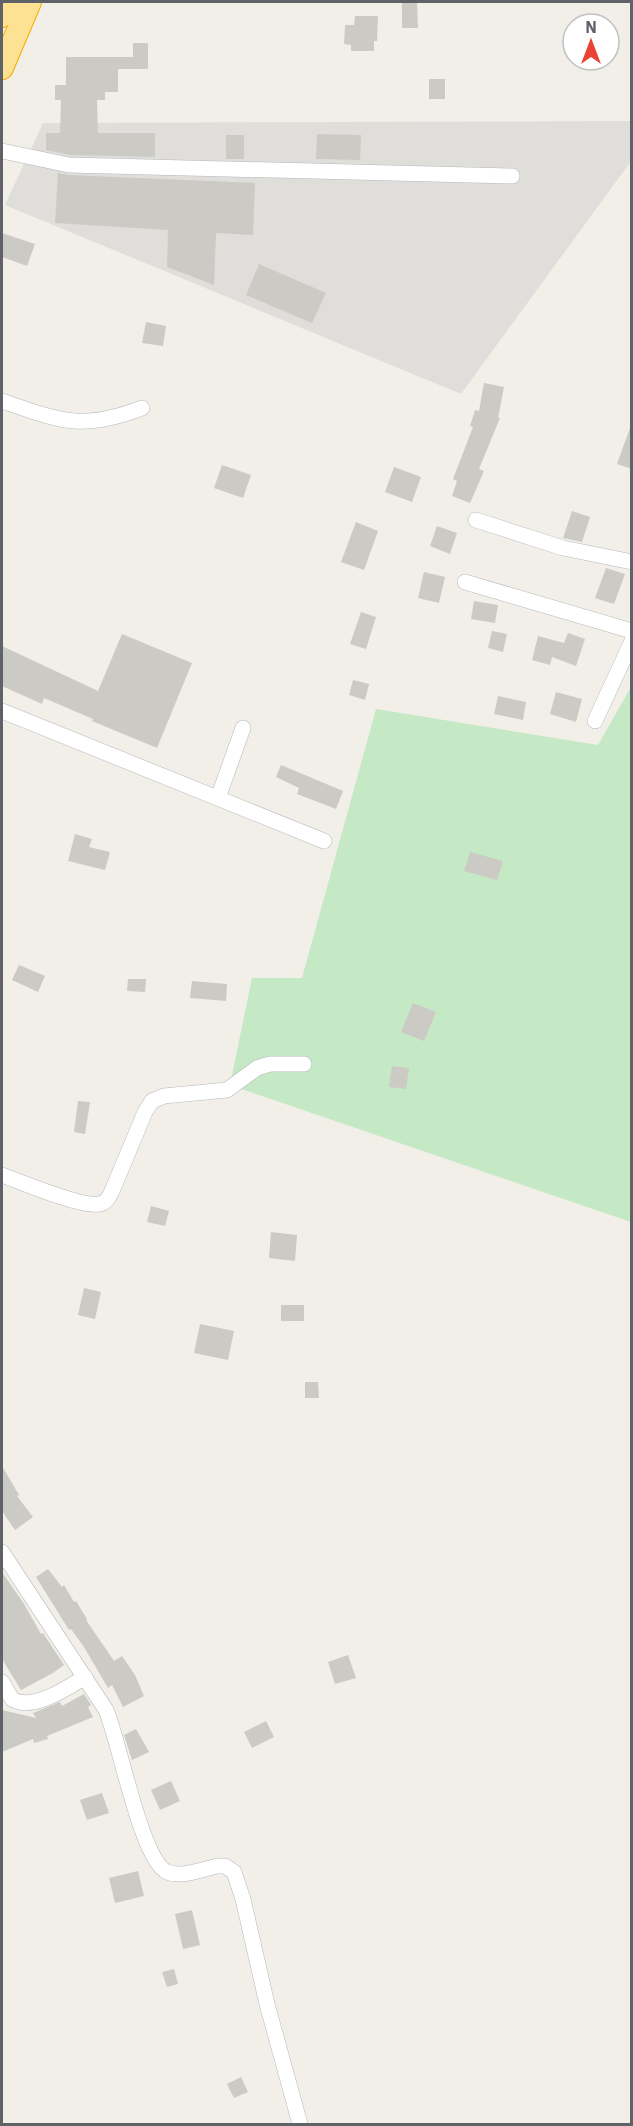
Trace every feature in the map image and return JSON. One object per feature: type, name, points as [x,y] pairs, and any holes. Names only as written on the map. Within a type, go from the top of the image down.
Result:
[{"type":"highway","points":[[2,15],[8,2]]},
{"type":"highway","points":[[2,68],[30,2]]},
{"type":"street","points":[[2,151],[69,165],[512,176]]},
{"type":"street","points":[[2,401],[69,422],[94,422],[119,417],[142,408]]},
{"type":"street","points":[[476,520],[563,548],[632,562]]},
{"type":"street","points":[[465,582],[632,631]]},
{"type":"street","points":[[595,721],[632,641]]},
{"type":"street","points":[[2,711],[324,841]]},
{"type":"street","points":[[218,798],[243,728]]},
{"type":"street","points":[[2,1175],[84,1204],[101,1204],[108,1200],[144,1112],[152,1101],[164,1096],[227,1090],[257,1068],[270,1064],[304,1064]]},
{"type":"street","points":[[2,1552],[106,1710],[126,1781],[150,1850],[161,1867],[166,1872],[174,1874],[218,1866],[225,1866],[234,1872],[243,1899],[267,2004],[300,2124]]},
{"type":"street","points":[[2,1682],[12,1699],[23,1703],[47,1698],[85,1677]]},
{"type":"shaded area","points":[[631,121],[631,161],[461,394],[5,205],[43,123]]},
{"type":"green space","points":[[631,687],[631,1222],[230,1085],[252,978],[302,978],[376,709],[598,745]]},
{"type":"building","points":[[402,2],[417,2],[418,28],[402,28]]},
{"type":"building","points":[[355,16],[378,16],[377,41],[374,41],[374,51],[351,51],[351,45],[344,44],[345,25],[354,25]]},
{"type":"building","points":[[133,43],[148,43],[148,69],[118,69],[118,92],[105,92],[105,100],[97,100],[98,133],[155,133],[155,157],[70,155],[46,150],[46,133],[60,133],[61,100],[55,100],[55,85],[66,85],[66,57],[133,57]]},
{"type":"building","points":[[429,79],[445,79],[445,99],[429,99]]},
{"type":"building","points":[[317,134],[361,135],[360,160],[316,159]]},
{"type":"building","points":[[226,135],[244,135],[244,159],[226,159]]},
{"type":"building","points":[[58,173],[255,183],[253,235],[216,233],[214,285],[167,267],[168,230],[55,223]]},
{"type":"building","points":[[2,233],[35,244],[27,266],[2,257]]},
{"type":"building","points":[[259,264],[326,293],[312,323],[246,295]]},
{"type":"building","points":[[146,322],[166,326],[163,346],[142,343]]},
{"type":"building","points":[[484,383],[504,387],[498,418],[500,418],[479,469],[484,471],[470,503],[452,496],[457,481],[453,479],[473,427],[470,426],[475,410],[479,411]]},
{"type":"building","points":[[630,428],[632,429],[632,469],[617,464]]},
{"type":"building","points":[[222,465],[251,475],[243,498],[214,488]]},
{"type":"building","points":[[394,467],[421,477],[412,502],[385,492]]},
{"type":"building","points":[[572,511],[590,517],[582,542],[563,538]]},
{"type":"building","points":[[356,522],[378,531],[364,570],[341,562]]},
{"type":"building","points":[[437,526],[457,533],[450,554],[430,546]]},
{"type":"building","points":[[606,568],[625,574],[614,604],[595,598]]},
{"type":"building","points":[[424,572],[445,577],[439,603],[418,598]]},
{"type":"building","points":[[474,601],[498,605],[495,623],[471,619]]},
{"type":"building","points":[[361,612],[376,617],[366,649],[350,644]]},
{"type":"building","points":[[492,631],[507,634],[503,652],[488,648]]},
{"type":"building","points":[[568,633],[585,639],[576,666],[552,657],[550,665],[532,660],[538,636],[564,643]]},
{"type":"building","points":[[122,634],[192,663],[157,748],[44,698],[42,704],[2,686],[2,646],[98,691]]},
{"type":"building","points":[[353,680],[369,684],[365,700],[349,695]]},
{"type":"building","points":[[556,692],[582,699],[576,722],[550,714]]},
{"type":"building","points":[[498,696],[526,702],[523,720],[494,714]]},
{"type":"building","points":[[281,765],[343,791],[336,809],[297,794],[299,788],[276,777]]},
{"type":"building","points":[[75,834],[92,839],[89,847],[110,852],[105,870],[68,861]]},
{"type":"building","points":[[470,852],[503,861],[497,880],[464,871]]},
{"type":"building","points":[[19,965],[45,976],[38,992],[12,980]]},
{"type":"building","points":[[128,979],[146,979],[145,992],[127,991]]},
{"type":"building","points":[[192,981],[227,984],[226,1001],[190,998]]},
{"type":"building","points":[[413,1003],[436,1012],[424,1041],[401,1032]]},
{"type":"building","points":[[392,1066],[409,1068],[406,1089],[389,1087]]},
{"type":"building","points":[[78,1101],[90,1102],[85,1134],[74,1132]]},
{"type":"building","points":[[151,1206],[169,1211],[165,1226],[147,1222]]},
{"type":"building","points":[[271,1232],[297,1235],[295,1261],[269,1258]]},
{"type":"building","points":[[84,1288],[101,1292],[95,1319],[78,1315]]},
{"type":"building","points":[[281,1305],[304,1305],[304,1321],[281,1321]]},
{"type":"building","points":[[200,1324],[234,1331],[228,1360],[194,1353]]},
{"type":"building","points":[[305,1382],[318,1382],[319,1398],[305,1398]]},
{"type":"building","points":[[2,1466],[19,1495],[17,1496],[33,1517],[15,1530],[2,1511]]},
{"type":"building","points":[[48,1569],[62,1587],[64,1585],[74,1602],[76,1601],[114,1661],[122,1656],[135,1675],[144,1696],[123,1707],[112,1685],[108,1688],[84,1647],[71,1629],[69,1630],[36,1577]]},
{"type":"building","points":[[2,1572],[41,1634],[43,1633],[64,1665],[21,1690],[2,1659]]},
{"type":"building","points":[[348,1655],[356,1678],[335,1684],[328,1662]]},
{"type":"building","points":[[84,1694],[91,1705],[88,1707],[93,1717],[47,1736],[48,1739],[34,1743],[33,1739],[2,1752],[2,1710],[36,1718],[33,1713],[60,1702],[62,1706]]},
{"type":"building","points":[[266,1721],[274,1737],[252,1748],[244,1732]]},
{"type":"building","points":[[136,1729],[149,1752],[132,1760],[124,1735]]},
{"type":"building","points":[[171,1781],[180,1801],[160,1810],[151,1790]]},
{"type":"building","points":[[102,1793],[109,1813],[87,1820],[80,1800]]},
{"type":"building","points":[[138,1871],[144,1896],[115,1903],[109,1878]]},
{"type":"building","points":[[192,1910],[200,1945],[183,1949],[175,1914]]},
{"type":"building","points":[[174,1969],[178,1984],[167,1987],[162,1972]]},
{"type":"building","points":[[241,2077],[248,2092],[234,2098],[227,2084]]}]
